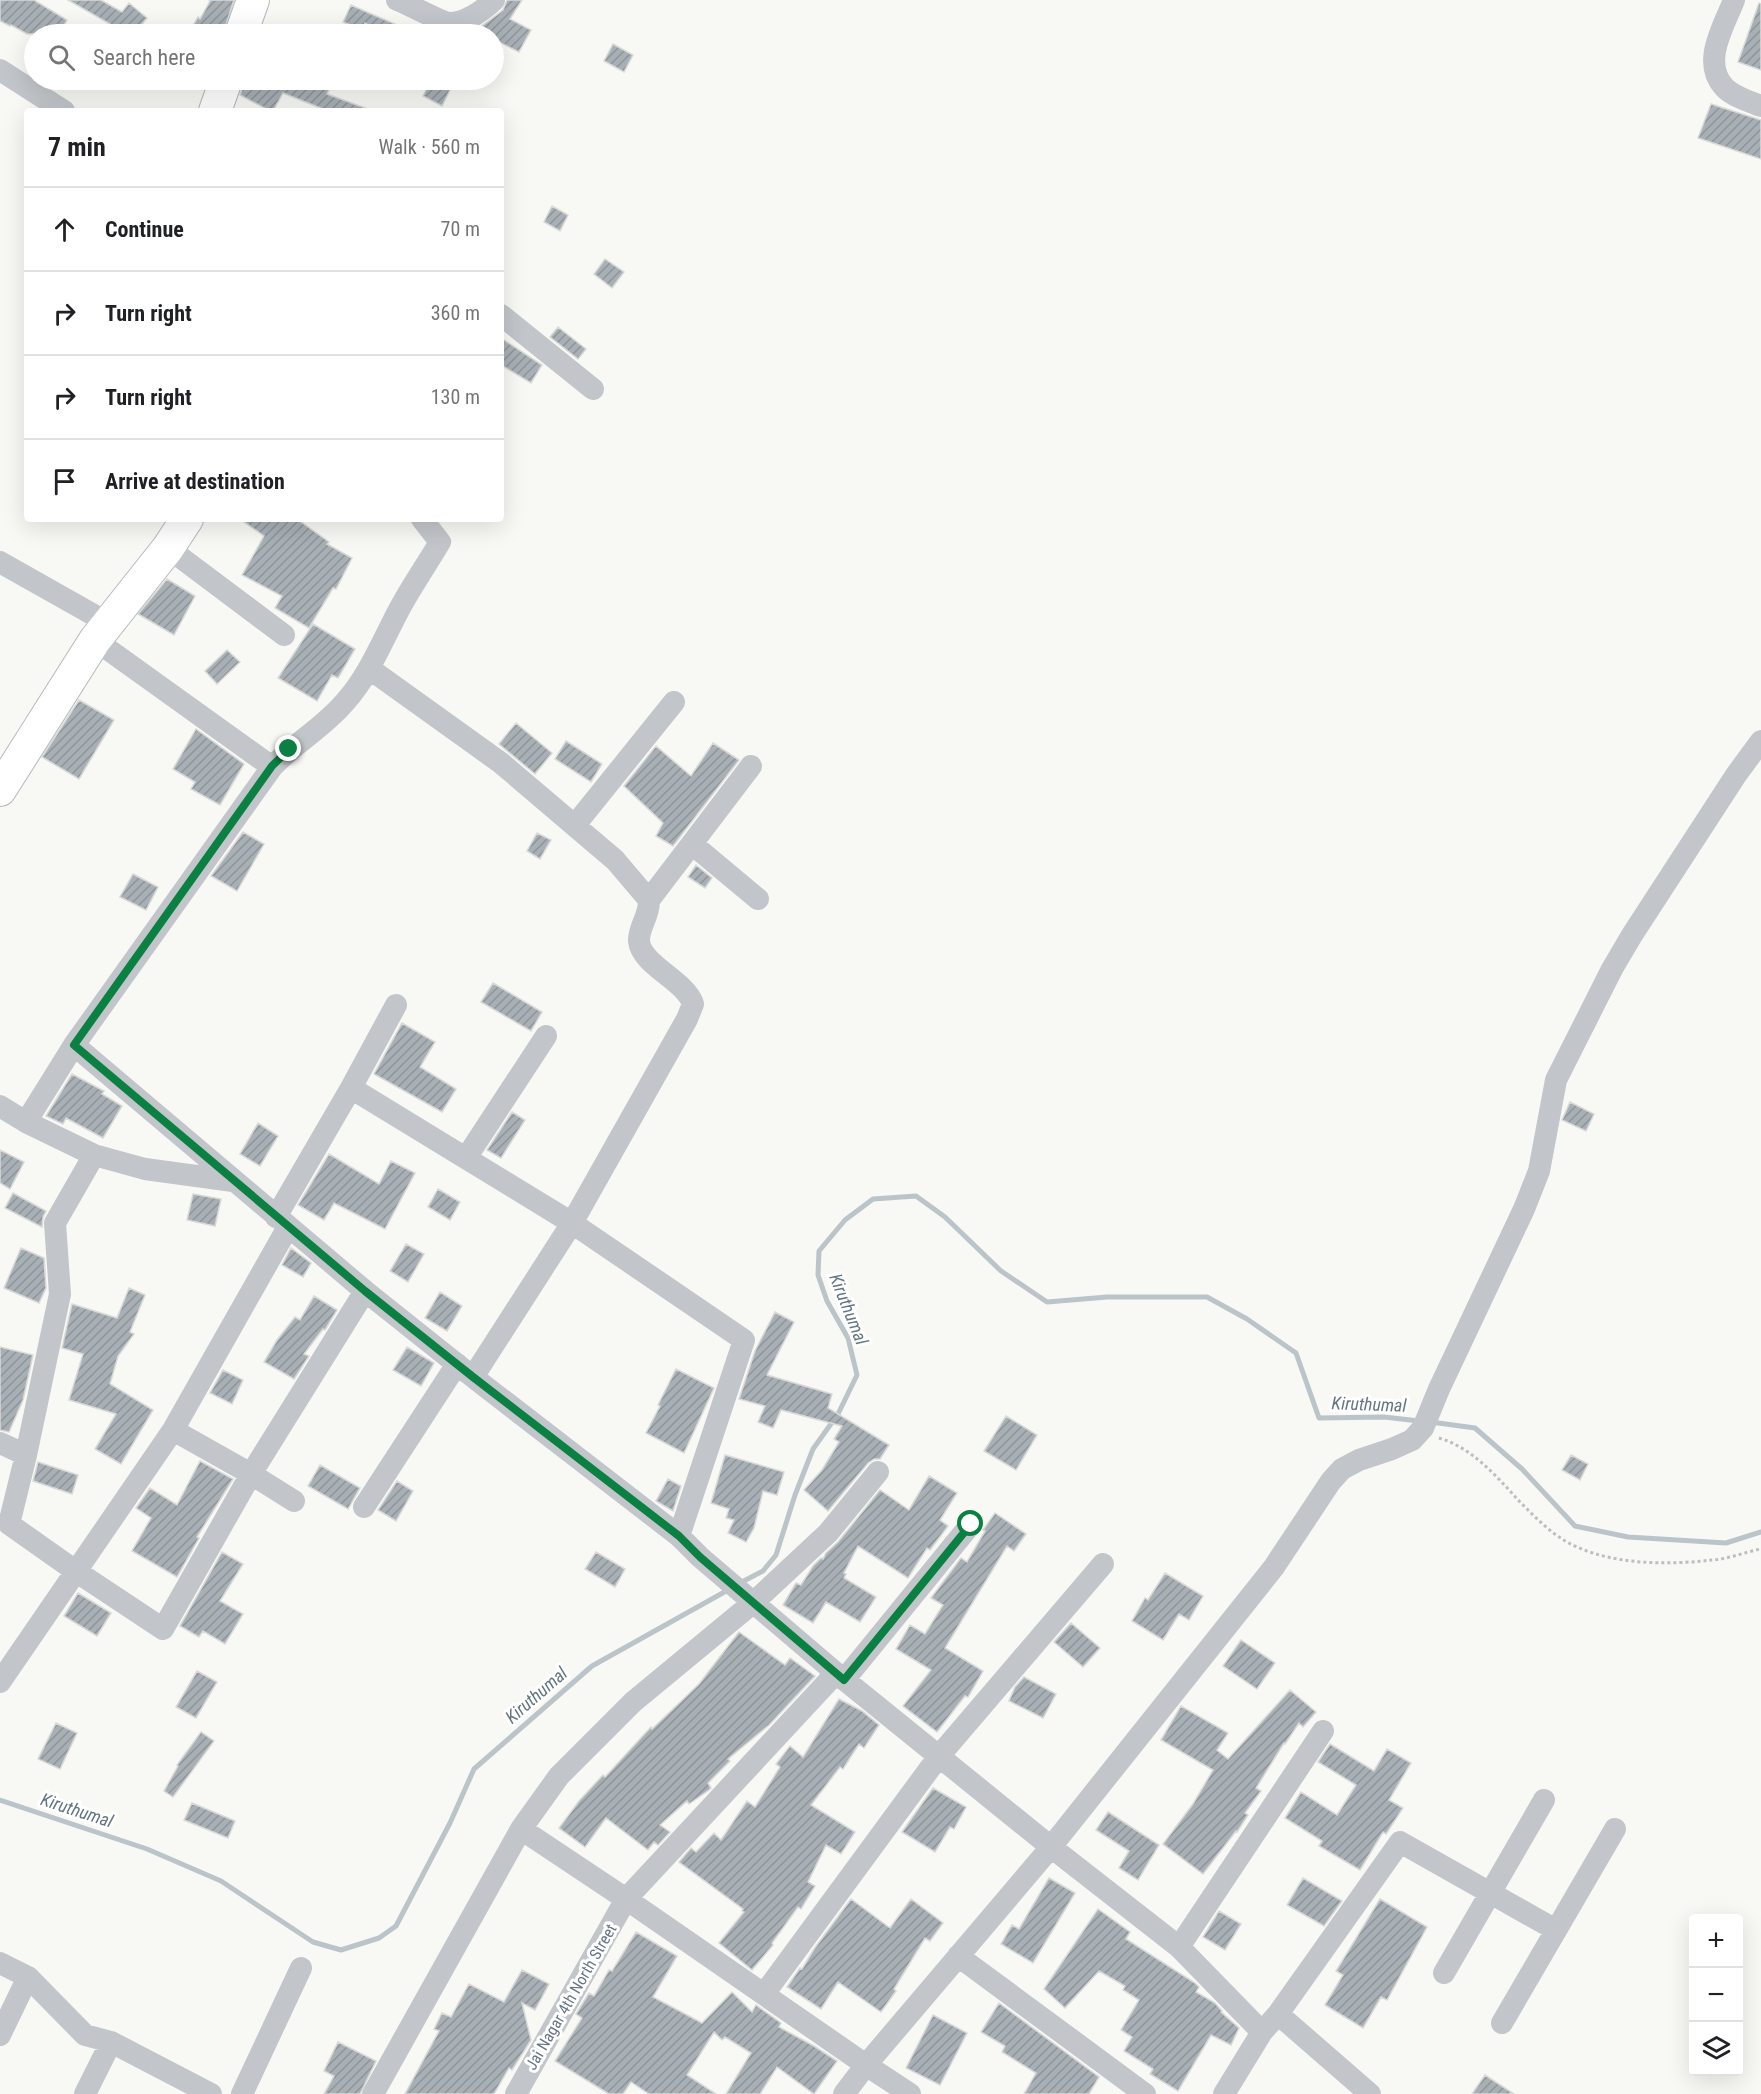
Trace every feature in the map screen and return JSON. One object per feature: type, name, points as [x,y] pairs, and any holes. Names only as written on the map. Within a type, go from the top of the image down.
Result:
[{"type":"street","points":[[245,24],[253,0]]},
{"type":"street","points":[[397,0],[449,22],[461,20],[484,10],[494,0]]},
{"type":"street","points":[[1734,0],[1716,45],[1713,68],[1724,88],[1761,106]]},
{"type":"street","points":[[0,70],[24,85]]},
{"type":"street","points":[[31,90],[59,108]]},
{"type":"street","points":[[216,108],[222,90]]},
{"type":"street","points":[[504,317],[593,389]]},
{"type":"street","points":[[0,790],[101,632],[168,548],[185,522]]},
{"type":"street","points":[[26,1122],[74,1045],[272,766],[289,749],[331,717],[370,669],[402,605],[440,542],[424,522]]},
{"type":"street","points":[[168,548],[284,635]]},
{"type":"street","points":[[0,562],[101,632],[272,766]]},
{"type":"street","points":[[364,1507],[572,1223],[687,1019],[693,1004],[687,993],[660,970],[642,950],[639,939],[650,908],[649,900],[615,860],[501,763],[370,669]]},
{"type":"street","points":[[575,825],[674,702]]},
{"type":"street","points":[[844,2094],[1051,1847],[1274,1567],[1331,1481],[1342,1469],[1359,1460],[1412,1440],[1420,1432],[1524,1209],[1539,1171],[1556,1080],[1627,944],[1736,775],[1761,741]]},
{"type":"street","points":[[649,900],[751,766]]},
{"type":"street","points":[[692,844],[758,899]]},
{"type":"street","points":[[0,1682],[172,1430],[396,1005]]},
{"type":"street","points":[[466,1158],[546,1036]]},
{"type":"street","points":[[74,1045],[365,1291],[679,1536],[700,1557],[840,1676],[1051,1847],[1179,1947],[1262,2032]]},
{"type":"street","points":[[351,1088],[572,1223],[744,1340],[679,1536]]},
{"type":"street","points":[[0,1106],[26,1122],[94,1155],[146,1169],[233,1181]]},
{"type":"street","points":[[94,1155],[54,1223],[60,1294],[9,1524],[163,1629],[251,1474],[365,1291]]},
{"type":"street","points":[[172,1430],[294,1501]]},
{"type":"street","points":[[0,1443],[26,1455]]},
{"type":"street","points":[[373,2094],[521,1829],[559,1776],[633,1702],[748,1597],[828,1533],[878,1472]]},
{"type":"street","name":"Jai Nagar 4th North Street","points":[[516,2094],[626,1899],[840,1676],[971,1524]]},
{"type":"street","points":[[764,1994],[939,1756],[1103,1564]]},
{"type":"street","points":[[1179,1947],[1323,1731]]},
{"type":"street","points":[[1444,1972],[1544,1800]]},
{"type":"street","points":[[521,1829],[909,2094]]},
{"type":"street","points":[[1502,2023],[1615,1829]]},
{"type":"street","points":[[1224,2094],[1262,2032],[1278,2014],[1400,1842],[1556,1930]]},
{"type":"street","points":[[958,1956],[1145,2094]]},
{"type":"street","points":[[0,1963],[28,1977],[85,2035],[111,2042],[211,2094]]},
{"type":"street","points":[[242,2094],[302,1968]]},
{"type":"street","points":[[0,2035],[28,1977]]},
{"type":"street","points":[[1278,2014],[1370,2094]]},
{"type":"street","points":[[86,2094],[111,2042]]},
{"type":"path","points":[[1420,1432],[1460,1445],[1483,1463],[1544,1526],[1577,1547],[1612,1558],[1664,1563],[1714,1560],[1761,1549]]},
{"type":"building","points":[[0,0],[34,0],[67,20],[65,24],[24,24],[24,32],[0,21]]},
{"type":"building","points":[[68,0],[101,0],[122,12],[129,3],[147,18],[142,24],[110,24]]},
{"type":"building","points":[[234,0],[226,24],[194,24],[198,17],[200,19],[210,1]]},
{"type":"building","points":[[507,0],[522,0],[510,19],[531,30],[519,52],[504,44],[504,24],[485,24],[503,10]]},
{"type":"building","points":[[1759,3],[1761,4],[1761,70],[1738,62]]},
{"type":"building","points":[[351,5],[395,24],[348,24],[343,22]]},
{"type":"building","points":[[613,44],[633,55],[624,72],[604,61]]},
{"type":"building","points":[[242,90],[329,90],[327,94],[365,108],[320,108],[283,93],[275,108],[264,108],[240,95]]},
{"type":"building","points":[[426,90],[450,90],[442,106],[423,96]]},
{"type":"building","points":[[1711,104],[1761,120],[1761,159],[1698,138]]},
{"type":"building","points":[[552,206],[568,215],[560,231],[544,222]]},
{"type":"building","points":[[605,259],[624,272],[612,288],[594,274]]},
{"type":"building","points":[[558,327],[586,349],[578,359],[550,337]]},
{"type":"building","points":[[504,340],[542,365],[531,383],[504,367]]},
{"type":"building","points":[[244,522],[301,522],[329,542],[327,544],[352,558],[336,589],[333,588],[309,628],[275,608],[282,596],[242,575],[264,536]]},
{"type":"building","points":[[167,579],[195,596],[174,635],[138,614]]},
{"type":"building","points":[[313,624],[355,649],[338,678],[332,675],[317,701],[278,678]]},
{"type":"building","points":[[227,650],[240,662],[217,684],[205,671]]},
{"type":"building","points":[[79,700],[114,720],[79,779],[42,757]]},
{"type":"building","points":[[516,723],[552,753],[535,774],[499,744]]},
{"type":"building","points":[[196,729],[244,764],[220,805],[191,789],[195,782],[173,769]]},
{"type":"building","points":[[566,741],[602,764],[591,782],[555,759]]},
{"type":"building","points":[[713,743],[739,760],[673,846],[656,836],[663,823],[624,786],[656,746],[691,776]]},
{"type":"building","points":[[243,832],[264,844],[237,891],[211,876]]},
{"type":"building","points":[[537,833],[551,840],[540,859],[527,851]]},
{"type":"building","points":[[696,865],[712,878],[705,888],[688,877]]},
{"type":"building","points":[[133,874],[158,887],[146,910],[120,897]]},
{"type":"building","points":[[493,983],[542,1012],[531,1031],[481,1002]]},
{"type":"building","points":[[402,1023],[435,1042],[420,1067],[456,1089],[442,1112],[374,1074]]},
{"type":"building","points":[[72,1074],[104,1091],[102,1094],[122,1106],[103,1138],[66,1118],[63,1124],[46,1116]]},
{"type":"building","points":[[1570,1102],[1594,1114],[1586,1131],[1562,1120]]},
{"type":"building","points":[[512,1112],[525,1120],[501,1158],[487,1150]]},
{"type":"building","points":[[258,1123],[278,1136],[260,1166],[240,1154]]},
{"type":"building","points":[[0,1150],[24,1162],[10,1189],[0,1183]]},
{"type":"building","points":[[329,1154],[379,1184],[391,1161],[415,1173],[385,1229],[334,1203],[324,1220],[298,1205]]},
{"type":"building","points":[[438,1189],[460,1202],[450,1220],[428,1207]]},
{"type":"building","points":[[13,1193],[46,1211],[42,1227],[5,1208]]},
{"type":"building","points":[[193,1194],[221,1199],[215,1226],[187,1220]]},
{"type":"building","points":[[406,1244],[424,1254],[408,1282],[390,1271]]},
{"type":"building","points":[[21,1248],[44,1258],[46,1288],[39,1303],[4,1288]]},
{"type":"building","points":[[291,1248],[311,1263],[303,1277],[282,1265]]},
{"type":"building","points":[[129,1288],[145,1295],[130,1332],[134,1334],[118,1356],[110,1384],[153,1410],[121,1464],[95,1449],[116,1414],[69,1400],[83,1354],[62,1348],[72,1304],[117,1318]]},
{"type":"building","points":[[440,1292],[462,1306],[447,1331],[425,1318]]},
{"type":"building","points":[[314,1296],[337,1310],[325,1330],[323,1329],[304,1354],[309,1356],[294,1379],[264,1362],[295,1317],[300,1320]]},
{"type":"building","points":[[775,1312],[794,1322],[767,1375],[832,1394],[828,1408],[889,1445],[880,1459],[874,1459],[868,1463],[828,1511],[804,1490],[822,1470],[839,1442],[834,1439],[842,1426],[781,1410],[773,1428],[758,1422],[765,1406],[739,1399],[755,1351]]},
{"type":"building","points":[[0,1347],[33,1355],[23,1400],[9,1432],[0,1430]]},
{"type":"building","points":[[407,1347],[434,1363],[421,1386],[393,1370]]},
{"type":"building","points":[[676,1369],[714,1388],[684,1453],[646,1433]]},
{"type":"building","points":[[223,1370],[243,1380],[232,1404],[210,1393]]},
{"type":"building","points":[[1006,1416],[1037,1435],[1016,1470],[984,1451]]},
{"type":"building","points":[[725,1455],[784,1472],[777,1495],[763,1491],[754,1528],[746,1542],[728,1533],[734,1520],[726,1518],[729,1509],[711,1503]]},
{"type":"building","points":[[1571,1455],[1588,1464],[1580,1480],[1562,1470]]},
{"type":"building","points":[[200,1461],[233,1479],[197,1537],[199,1538],[177,1577],[132,1551],[151,1518],[136,1508],[150,1488],[177,1505]]},
{"type":"building","points":[[38,1462],[78,1475],[72,1494],[33,1481]]},
{"type":"building","points":[[320,1465],[360,1488],[348,1509],[308,1486]]},
{"type":"building","points":[[929,1476],[957,1493],[940,1520],[948,1526],[930,1550],[927,1548],[908,1578],[858,1546],[844,1573],[846,1574],[844,1578],[876,1597],[860,1622],[826,1602],[813,1623],[783,1605],[796,1583],[801,1585],[813,1566],[821,1558],[823,1559],[838,1542],[880,1490],[909,1510]]},
{"type":"building","points":[[668,1479],[681,1486],[673,1511],[656,1501]]},
{"type":"building","points":[[397,1481],[413,1491],[396,1521],[378,1510]]},
{"type":"building","points":[[995,1513],[1026,1534],[1014,1551],[1007,1546],[945,1648],[983,1671],[968,1697],[965,1696],[937,1732],[903,1706],[931,1670],[896,1649],[910,1625],[925,1634],[943,1605],[931,1598],[961,1558],[967,1562],[985,1531],[983,1530]]},
{"type":"building","points":[[222,1552],[243,1564],[220,1601],[243,1614],[225,1644],[203,1631],[199,1637],[180,1626]]},
{"type":"building","points":[[596,1552],[625,1569],[615,1587],[585,1569]]},
{"type":"building","points":[[1165,1573],[1203,1596],[1189,1620],[1179,1614],[1163,1640],[1132,1621],[1145,1598],[1148,1600]]},
{"type":"building","points":[[78,1593],[111,1613],[97,1636],[64,1616]]},
{"type":"building","points":[[1071,1623],[1100,1648],[1083,1667],[1054,1642]]},
{"type":"building","points":[[739,1632],[785,1665],[790,1658],[815,1676],[769,1725],[728,1759],[730,1761],[708,1783],[711,1788],[709,1790],[689,1804],[687,1801],[660,1825],[670,1832],[658,1845],[654,1842],[648,1850],[606,1818],[585,1847],[559,1828],[579,1801],[603,1775],[605,1777],[651,1727],[652,1729],[699,1684]]},
{"type":"building","points":[[1241,1640],[1275,1663],[1257,1689],[1223,1666]]},
{"type":"building","points":[[197,1671],[217,1682],[196,1718],[176,1707]]},
{"type":"building","points":[[1024,1677],[1056,1694],[1043,1718],[1009,1701],[1015,1687]]},
{"type":"building","points":[[1290,1690],[1316,1712],[1303,1727],[1299,1723],[1284,1743],[1256,1788],[1261,1791],[1245,1813],[1248,1815],[1203,1874],[1163,1844],[1193,1804],[1213,1770],[1161,1740],[1181,1706],[1228,1733],[1217,1750],[1228,1759]]},
{"type":"building","points":[[839,1699],[862,1711],[879,1725],[864,1748],[859,1744],[843,1769],[840,1767],[811,1805],[855,1832],[841,1854],[826,1845],[808,1882],[815,1886],[801,1909],[798,1907],[772,1943],[773,1945],[752,1970],[719,1943],[744,1912],[743,1909],[679,1862],[691,1848],[696,1852],[714,1833],[721,1840],[747,1801],[755,1807],[780,1767],[776,1764],[790,1746],[803,1757]]},
{"type":"building","points":[[56,1723],[77,1733],[60,1769],[38,1759]]},
{"type":"building","points":[[201,1732],[214,1741],[173,1797],[164,1791],[177,1765]]},
{"type":"building","points":[[1330,1744],[1374,1771],[1387,1749],[1411,1763],[1389,1800],[1403,1808],[1386,1834],[1383,1832],[1360,1870],[1319,1846],[1322,1841],[1285,1818],[1301,1792],[1337,1815],[1356,1785],[1318,1762]]},
{"type":"building","points":[[933,1788],[966,1807],[954,1829],[950,1827],[935,1852],[902,1832]]},
{"type":"building","points":[[192,1803],[235,1821],[228,1838],[184,1820]]},
{"type":"building","points":[[1108,1812],[1159,1845],[1138,1880],[1119,1868],[1129,1851],[1096,1830]]},
{"type":"building","points":[[1049,1878],[1075,1893],[1033,1963],[1001,1944],[1012,1925],[1019,1929]]},
{"type":"building","points":[[1303,1878],[1342,1901],[1324,1926],[1287,1905]]},
{"type":"building","points":[[851,1899],[890,1928],[911,1899],[943,1923],[930,1941],[925,1938],[894,1989],[896,1991],[881,2012],[838,1982],[821,2009],[787,1987]]},
{"type":"building","points":[[1380,1899],[1427,1927],[1387,2000],[1381,1997],[1363,2028],[1325,2005],[1343,1975],[1336,1971]]},
{"type":"building","points":[[1098,1909],[1130,1932],[1126,1939],[1195,1983],[1199,1987],[1196,1992],[1215,2003],[1221,2012],[1239,2028],[1231,2045],[1211,2035],[1178,2091],[1150,2074],[1153,2069],[1124,2051],[1132,2037],[1121,2030],[1139,2000],[1123,1990],[1125,1986],[1099,1971],[1065,2008],[1044,1989]]},
{"type":"building","points":[[1219,1911],[1241,1924],[1225,1950],[1203,1937]]},
{"type":"building","points":[[636,1932],[677,1956],[653,1997],[702,2023],[732,1992],[752,2012],[756,2005],[781,2023],[779,2027],[837,2061],[814,2094],[777,2067],[760,2094],[726,2094],[751,2053],[725,2037],[722,2040],[714,2032],[687,2075],[716,2094],[649,2094],[631,2082],[623,2094],[609,2094],[555,2061],[582,2018],[576,2014],[589,1993],[594,1996]]},
{"type":"building","points":[[522,1970],[549,1984],[535,2010],[522,2003],[531,2040],[512,2070],[509,2068],[494,2094],[405,2094],[439,2031],[434,2029],[442,2013],[451,2017],[469,1984],[504,2002]]},
{"type":"building","points":[[999,2003],[1099,2077],[1089,2094],[1024,2094],[1036,2073],[1002,2052],[1005,2046],[981,2032]]},
{"type":"building","points":[[933,2015],[967,2033],[940,2085],[906,2068]]},
{"type":"building","points":[[338,2042],[376,2061],[360,2094],[324,2094],[334,2076],[324,2071]]},
{"type":"building","points":[[1485,2075],[1514,2094],[1472,2094]]},
{"type":"waterway","name":"Kiruthumal","points":[[738,1584],[763,1571],[776,1555],[795,1495],[813,1449],[838,1414],[857,1375],[848,1338],[827,1301],[818,1275],[819,1251],[845,1220],[873,1199],[916,1196],[945,1217],[1001,1271],[1047,1302],[1107,1297],[1207,1297],[1247,1319],[1296,1353],[1319,1418],[1384,1417],[1419,1421]]},
{"type":"waterway","name":"Kiruthumal","points":[[1431,1422],[1475,1428],[1522,1469],[1575,1526],[1628,1537],[1726,1543],[1761,1532]]},
{"type":"waterway","name":"Kiruthumal","points":[[0,1800],[147,1849],[221,1881],[313,1942],[341,1950],[379,1938],[396,1926],[450,1823],[474,1769],[592,1666],[728,1590]]},
{"type":"route","points":[[289,749],[272,766],[74,1045],[365,1291],[679,1536],[700,1557],[844,1680],[971,1524]]}]
